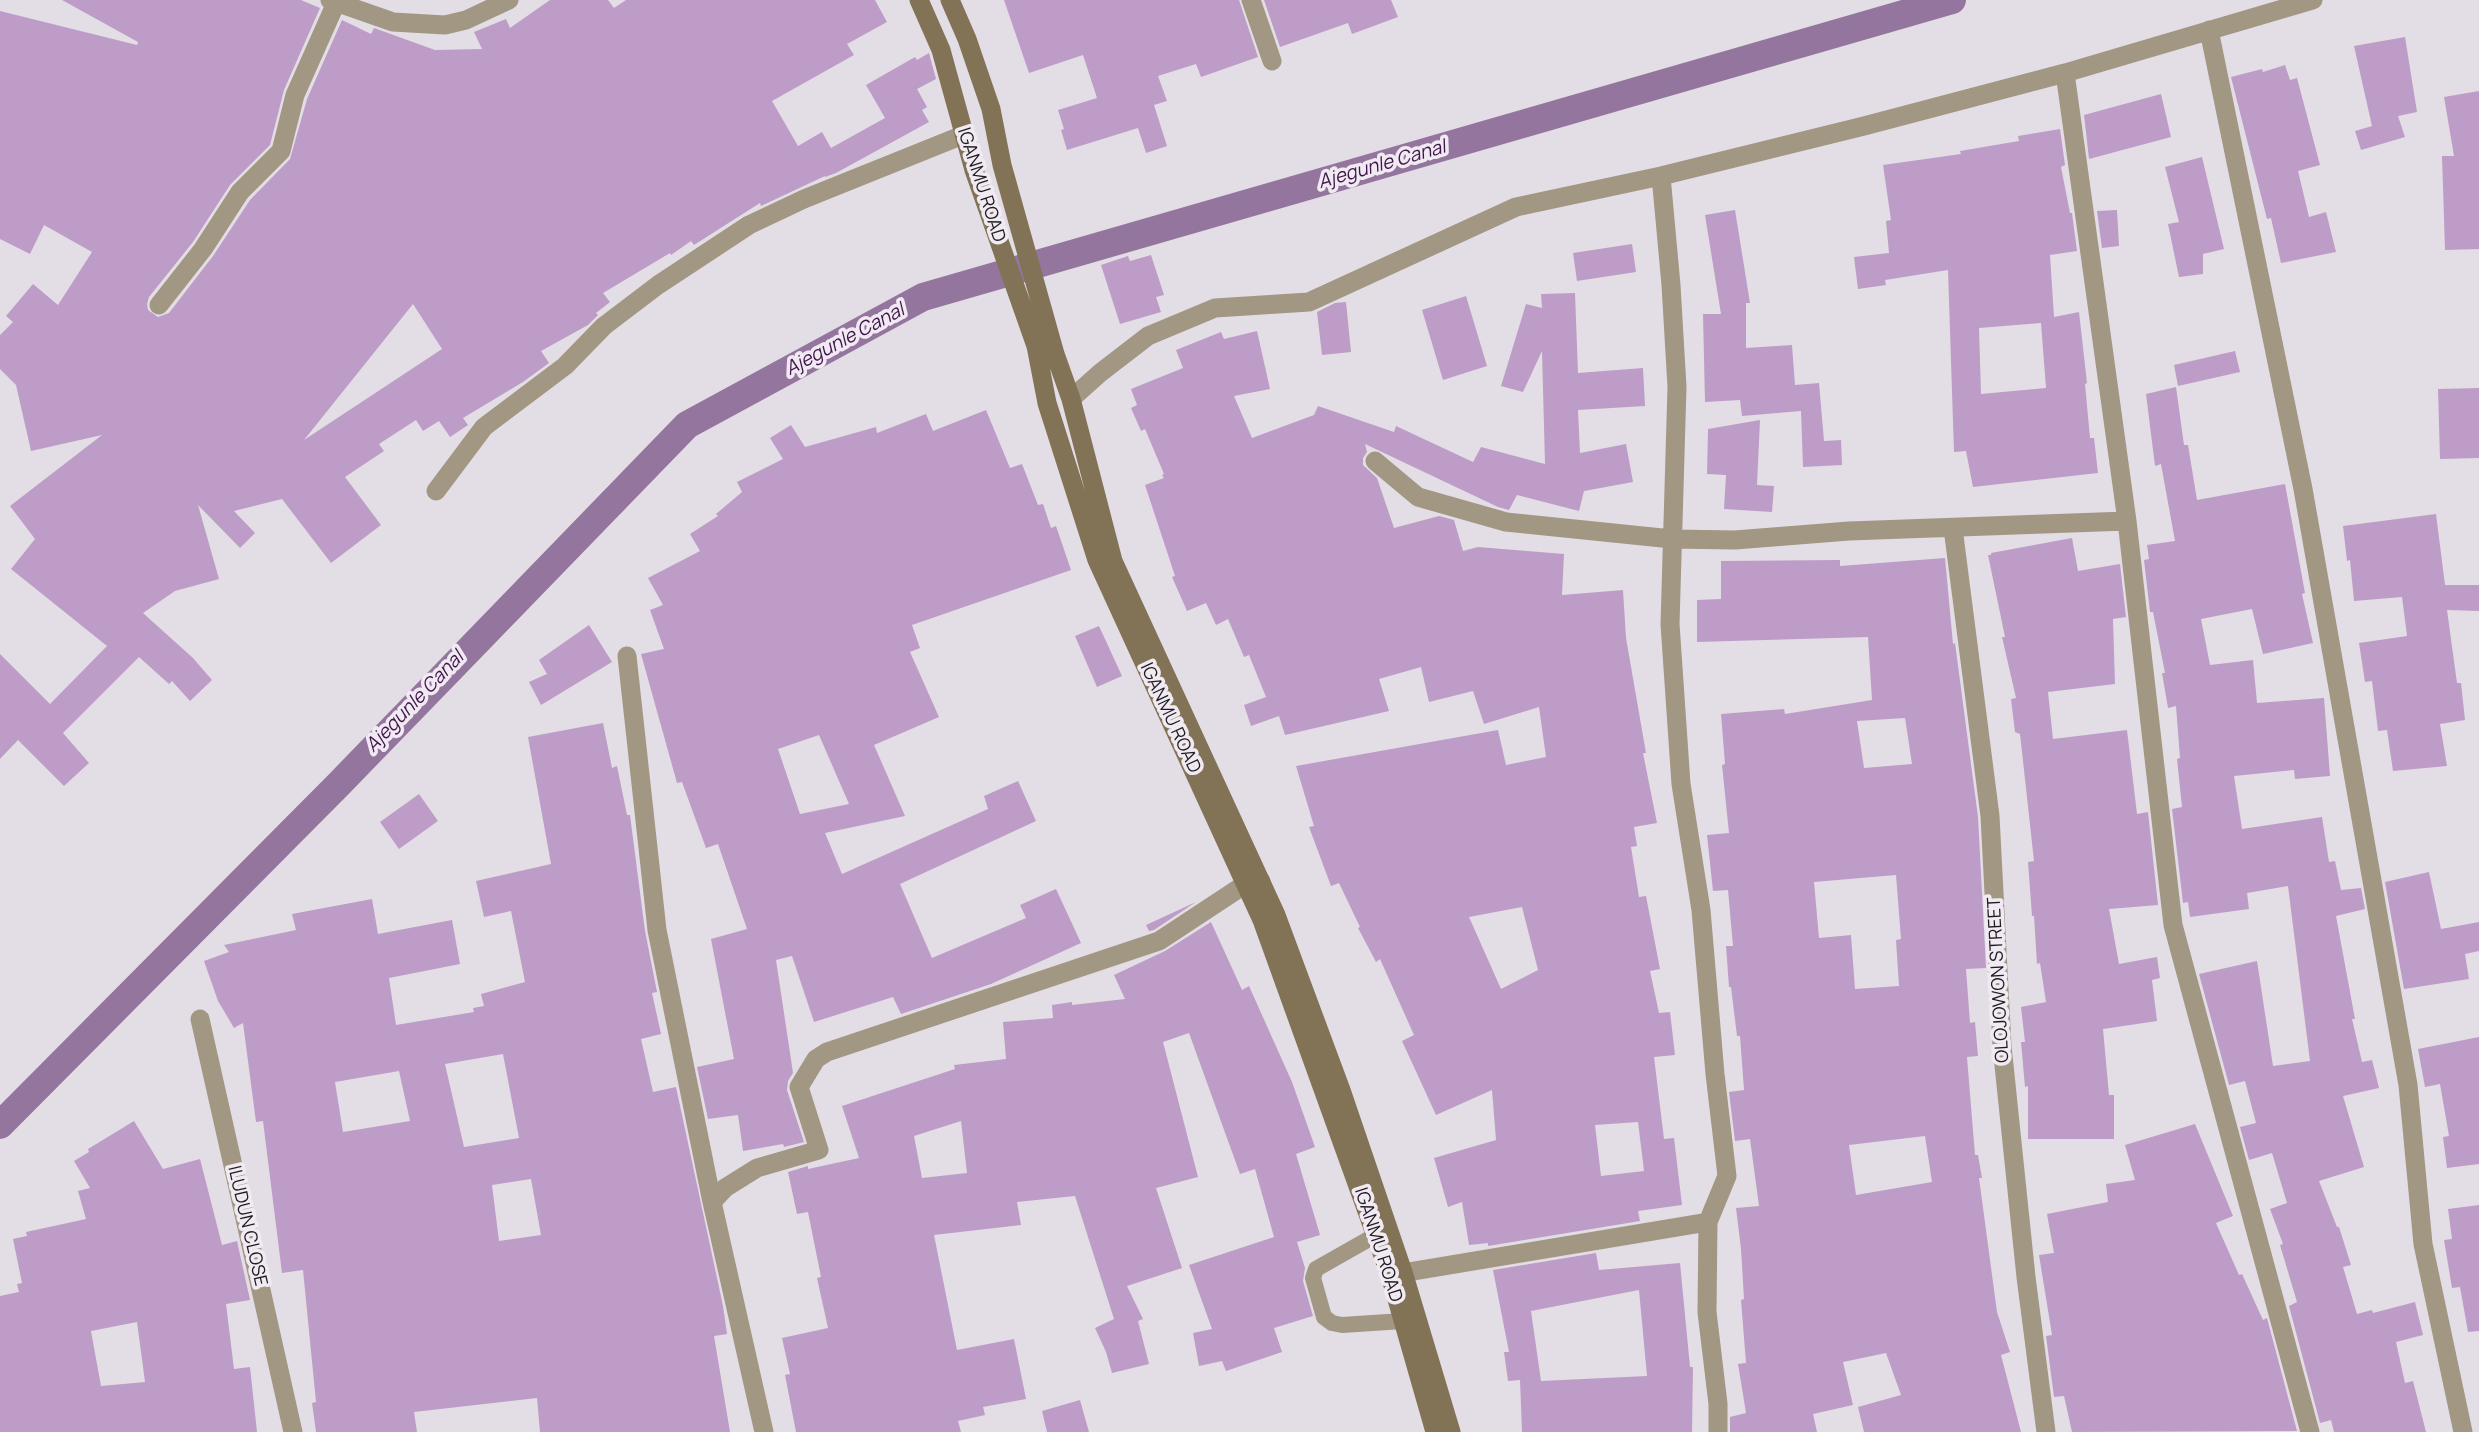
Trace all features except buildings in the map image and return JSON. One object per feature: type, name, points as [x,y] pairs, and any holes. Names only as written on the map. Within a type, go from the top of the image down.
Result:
[{"type":"main road","name":"IGANMU ROAD","points":[[919,0],[941,50],[974,170],[1036,346],[1046,403],[1097,560],[1254,882],[1376,1235],[1396,1273],[1402,1321],[1435,1432]]},
{"type":"main road","name":"IGANMU ROAD","points":[[950,0],[991,108],[1002,165],[1055,354],[1071,399],[1113,561],[1254,882],[1341,1090],[1396,1273],[1451,1432]]},
{"type":"street","points":[[159,305],[203,249],[240,192],[281,151],[295,94],[333,1],[393,22],[445,26],[466,20],[509,0]]},
{"type":"street","points":[[1251,0],[1272,61]]},
{"type":"street","points":[[1071,399],[1148,337],[1215,308],[1309,302],[1516,207],[1661,176],[2064,73],[2313,0]]},
{"type":"street","points":[[2209,30],[2306,502],[2408,1085],[2423,1244],[2463,1432]]},
{"type":"street","points":[[2064,73],[2127,521],[2173,925],[2310,1432]]},
{"type":"street","points":[[436,491],[484,427],[565,366],[604,326],[658,285],[748,225],[804,199],[964,135]]},
{"type":"street","points":[[1661,176],[1677,387],[1670,624],[1681,785],[1701,910],[1727,1176],[1708,1222],[1707,1312],[1718,1404],[1718,1432]]},
{"type":"street","points":[[1375,461],[1418,497],[1506,522],[1672,540],[1735,540],[1849,531],[2127,521]]},
{"type":"street","name":"OLOJOWON STREET","points":[[1954,528],[1990,816],[2002,1046],[2026,1277],[2046,1432]]},
{"type":"street","points":[[627,656],[657,930],[712,1202],[764,1432]]},
{"type":"street","points":[[712,1202],[725,1188],[757,1168],[819,1150],[799,1087],[816,1059],[827,1052],[1159,941],[1254,882]]},
{"type":"street","name":"ILUDUN CLOSE","points":[[201,1019],[293,1432]]},
{"type":"street","points":[[1396,1273],[1708,1222]]},
{"type":"lane","points":[[1376,1235],[1316,1269],[1313,1278],[1324,1317],[1332,1324],[1342,1325],[1402,1321]]},
{"type":"waterway","name":"Ajegunle Canal","points":[[0,1125],[337,786],[687,425],[923,297],[1952,0]]}]
